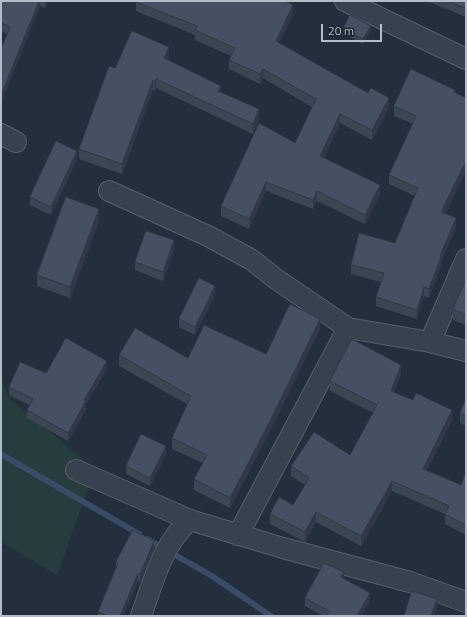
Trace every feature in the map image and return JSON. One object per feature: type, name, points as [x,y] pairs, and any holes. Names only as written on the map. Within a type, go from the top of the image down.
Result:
[{"type":"street","points":[[345,1],[466,59]]},
{"type":"street","points":[[109,191],[208,236],[252,260],[276,279],[348,328],[430,342],[466,351]]},
{"type":"street","points":[[430,342],[466,259]]},
{"type":"street","points":[[238,535],[348,328]]},
{"type":"street","points":[[76,470],[185,524],[238,535],[410,582],[466,602]]},
{"type":"street","points":[[141,616],[165,551],[185,524]]},
{"type":"green space","points":[[1,380],[10,399],[95,469],[57,575],[1,542]]},
{"type":"building","points":[[1,1],[39,1],[1,95],[1,49],[10,27],[1,23]]},
{"type":"building","points":[[136,1],[285,1],[293,5],[276,41],[368,93],[371,88],[389,98],[372,130],[340,114],[320,156],[380,185],[365,215],[317,191],[313,200],[266,182],[249,219],[221,206],[259,123],[295,143],[316,99],[263,69],[260,74],[229,60],[235,48],[195,30],[197,26]]},
{"type":"building","points":[[447,1],[466,1],[466,8]]},
{"type":"building","points":[[350,15],[371,26],[363,39],[343,29]]},
{"type":"building","points":[[132,31],[169,47],[164,58],[221,86],[218,91],[259,109],[253,124],[156,79],[155,81],[153,80],[122,164],[79,149],[109,66],[115,68]]},
{"type":"building","points":[[411,69],[455,90],[454,92],[466,98],[466,161],[441,212],[456,218],[440,256],[441,257],[429,289],[424,287],[417,310],[376,297],[384,273],[351,265],[359,233],[395,243],[418,188],[389,175],[416,116],[394,106]]},
{"type":"building","points":[[56,141],[77,151],[51,207],[30,197]]},
{"type":"building","points":[[66,197],[99,209],[70,287],[37,275]]},
{"type":"building","points":[[146,231],[174,240],[163,272],[135,262]]},
{"type":"building","points":[[199,278],[215,286],[195,327],[179,319]]},
{"type":"building","points":[[466,280],[466,315],[453,309]]},
{"type":"building","points":[[290,304],[320,319],[230,498],[194,479],[207,455],[172,438],[191,396],[119,355],[135,328],[188,358],[204,325],[266,354]]},
{"type":"building","points":[[66,338],[107,361],[84,400],[86,401],[68,433],[27,410],[33,399],[9,387],[20,362],[46,373]]},
{"type":"building","points":[[352,339],[401,365],[391,391],[413,400],[416,393],[452,410],[423,469],[461,485],[466,472],[466,525],[445,514],[449,506],[392,481],[361,536],[316,512],[305,532],[270,514],[279,497],[293,505],[309,478],[291,466],[314,432],[350,455],[377,405],[330,381]]},
{"type":"building","points":[[466,398],[466,416],[460,414]]},
{"type":"building","points":[[141,434],[166,446],[150,478],[126,466]]},
{"type":"building","points":[[133,530],[154,541],[140,574],[138,573],[120,616],[108,616],[98,612],[118,563],[116,562]]},
{"type":"building","points":[[324,563],[344,572],[341,577],[370,593],[357,616],[326,616],[329,611],[305,598]]},
{"type":"building","points":[[412,591],[437,599],[431,616],[404,616]]},
{"type":"waterway","points":[[1,454],[139,534]]},
{"type":"waterway","points":[[147,539],[212,576],[271,616]]}]
